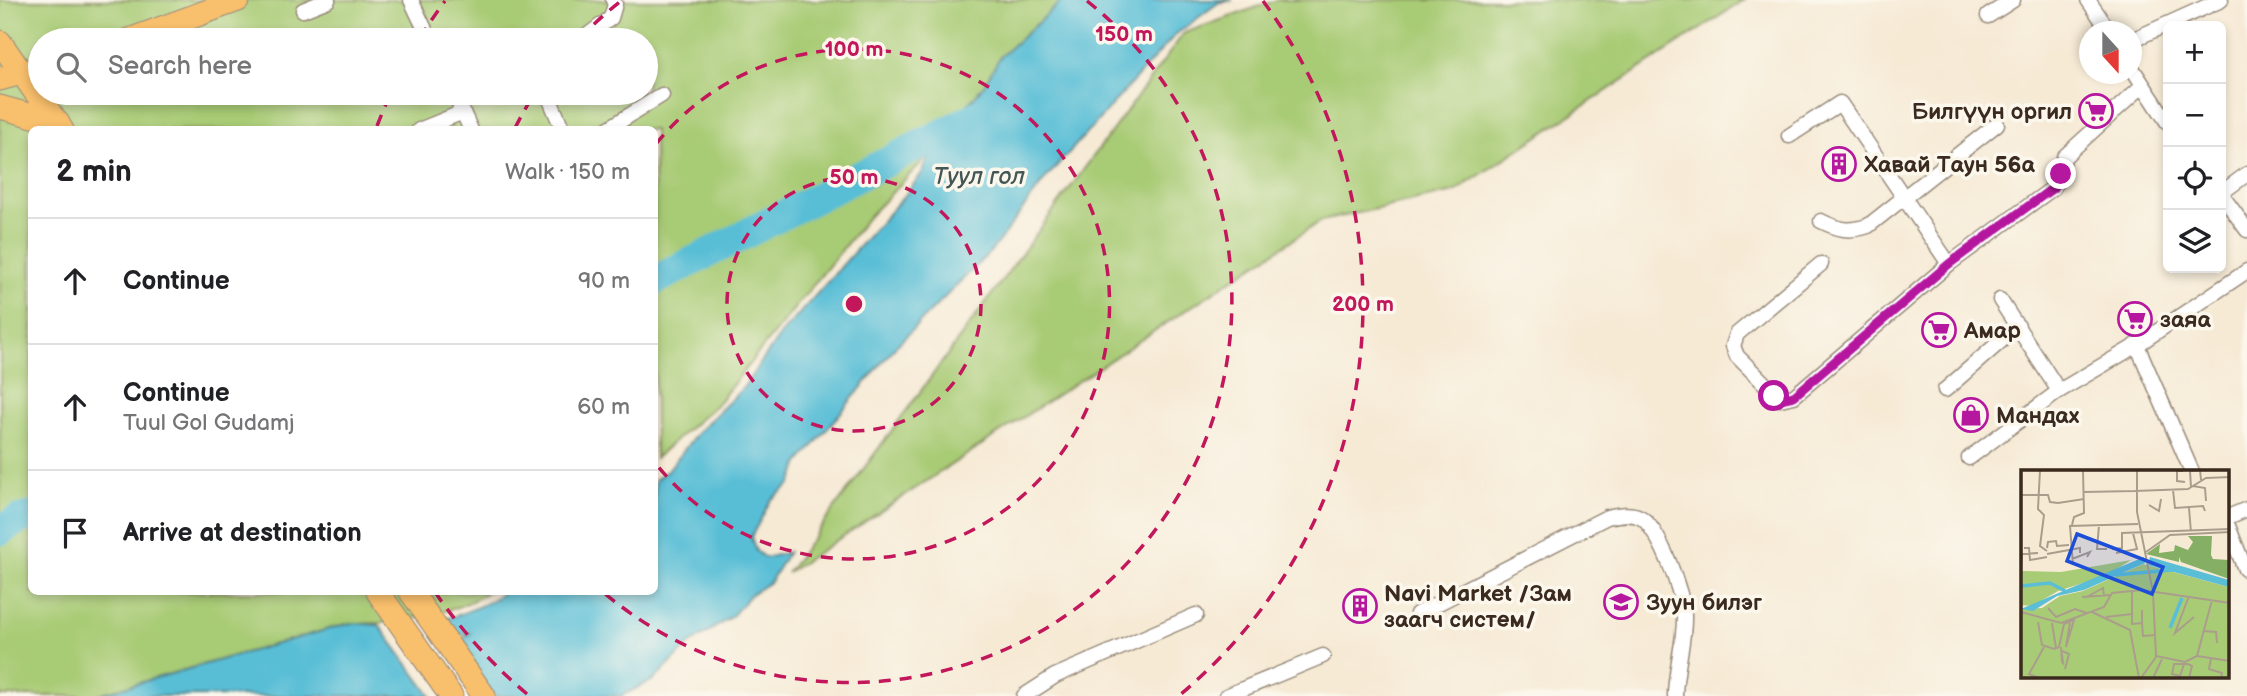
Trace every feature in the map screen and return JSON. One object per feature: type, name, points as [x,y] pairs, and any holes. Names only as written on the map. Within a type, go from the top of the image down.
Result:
[{"type":"main road","points":[[162,28],[238,0]]},
{"type":"main road","points":[[0,42],[28,66]]},
{"type":"main road","points":[[0,79],[28,71]]},
{"type":"main road","points":[[50,105],[60,126]]},
{"type":"main road","points":[[0,107],[58,126]]},
{"type":"main road","points":[[380,595],[451,696]]},
{"type":"main road","points":[[413,595],[484,696]]},
{"type":"street","points":[[303,10],[328,0]]},
{"type":"street","points":[[411,0],[424,28]]},
{"type":"street","points":[[597,28],[611,18],[615,4],[613,0]]},
{"type":"street","points":[[1988,16],[2013,0]]},
{"type":"street","points":[[2088,0],[2102,21]]},
{"type":"street","points":[[2142,36],[2221,0]]},
{"type":"street","points":[[1821,264],[1737,334],[1733,346],[1737,356],[1780,399],[1794,396],[1949,264],[2053,188],[2061,174],[2064,157],[2141,86],[2163,116]]},
{"type":"street","points":[[658,98],[662,95]]},
{"type":"street","points":[[1789,136],[1840,103],[1949,264]]},
{"type":"street","points":[[460,105],[469,126]]},
{"type":"street","points":[[552,105],[561,126]]},
{"type":"street","points":[[612,126],[646,105]]},
{"type":"street","points":[[429,126],[463,112]]},
{"type":"street","points":[[1821,221],[1839,230],[1868,226],[1997,124]]},
{"type":"street","points":[[2226,190],[2247,174]]},
{"type":"street","points":[[2226,201],[2247,230]]},
{"type":"street","points":[[1969,458],[2059,391],[2137,345],[2247,271]]},
{"type":"street","points":[[2000,300],[2059,391]]},
{"type":"street","points":[[1945,390],[2018,326]]},
{"type":"street","points":[[2137,345],[2191,470]]},
{"type":"street","points":[[2230,516],[2247,509]]},
{"type":"street","points":[[1417,614],[1607,517],[1621,514],[1639,516],[1647,523],[1667,557],[1684,613],[1675,696]]},
{"type":"street","points":[[2230,531],[2245,569]]},
{"type":"street","points":[[1024,696],[1055,676],[1196,615]]},
{"type":"street","points":[[1226,696],[1323,656]]},
{"type":"green space","points":[[0,0],[1081,0],[869,216],[717,404],[658,455],[658,126],[28,126],[28,595],[482,595],[458,607],[422,617],[383,623],[350,623],[93,696],[0,696]]},
{"type":"green space","points":[[1277,0],[1744,0],[1454,192],[1321,221],[787,573],[1184,33]]},
{"type":"water","name":"Туул гол","points":[[1063,0],[1233,0],[1218,3],[1175,35],[1047,177],[992,250],[894,348],[799,463],[791,484],[771,500],[751,537],[756,551],[765,558],[788,552],[770,582],[751,594],[732,616],[689,645],[654,680],[621,696],[479,696],[446,648],[472,633],[439,638],[429,623],[468,611],[499,595],[658,595],[658,478],[668,470],[699,431],[743,388],[781,334],[905,195],[923,172],[932,147],[984,85],[1000,57]]},
{"type":"water","points":[[350,623],[379,625],[431,696],[93,696]]},
{"type":"waterway","name":"Туул гол","points":[[658,279],[978,115]]},
{"type":"waterway","name":"Туул гол","points":[[0,531],[19,519],[28,517]]},
{"type":"place","name":"Билгүүн оргил","points":[[2096,111]]},
{"type":"place","name":"Хавай Таун 56а","points":[[1839,164]]},
{"type":"place","name":"заяа","points":[[2135,319]]},
{"type":"place","name":"Амар","points":[[1939,330]]},
{"type":"place","name":"Мандах","points":[[1971,415]]},
{"type":"place","name":"Зуун билэг","points":[[1621,602]]},
{"type":"place","name":"Navi Market /Зам заагч систем/","points":[[1360,606]]},
{"type":"route","points":[[1774,396],[1780,399],[1794,396],[1949,264],[2053,188],[2061,174]]}]
